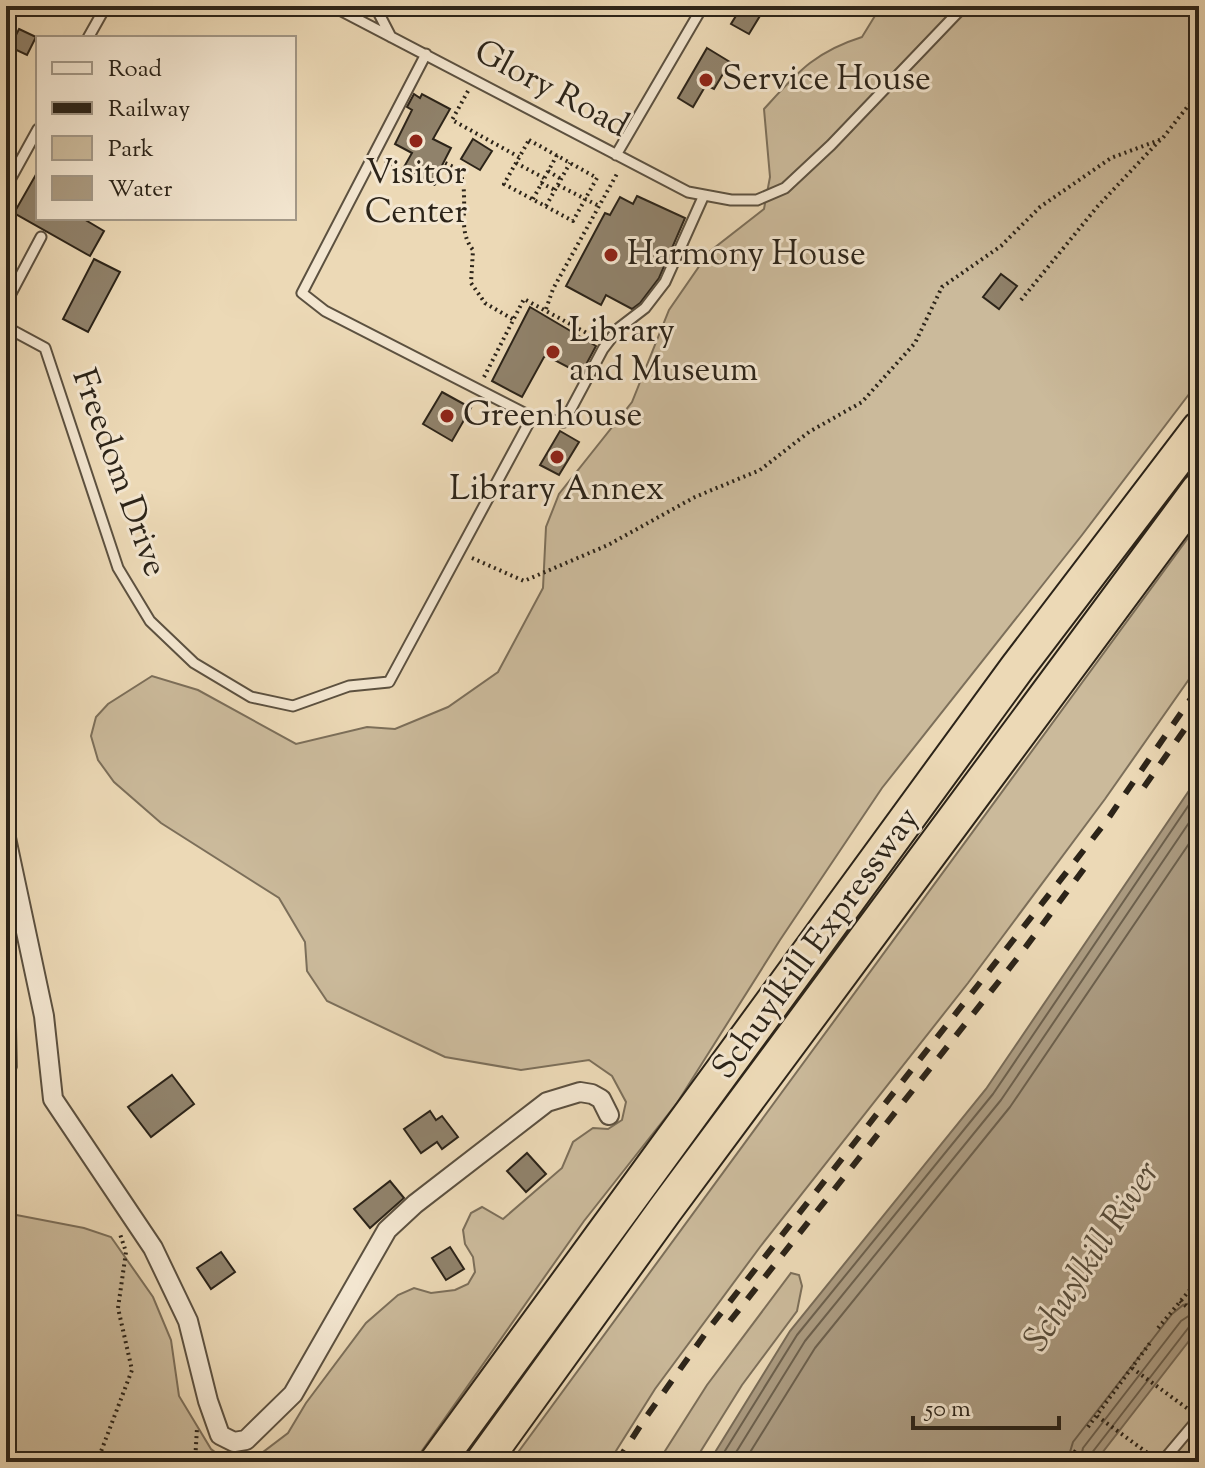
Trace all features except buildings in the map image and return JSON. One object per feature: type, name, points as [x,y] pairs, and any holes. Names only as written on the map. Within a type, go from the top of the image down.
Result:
[{"type":"highway","name":"Schuylkill Expressway","points":[[437,1462],[1017,668],[1199,429]]},
{"type":"highway","name":"Schuylkill Expressway","points":[[483,1462],[665,1210],[1199,490]]},
{"type":"street","points":[[6,838],[44,1016],[53,1099],[153,1248],[188,1321],[220,1435],[234,1442],[246,1440],[293,1394],[387,1230],[415,1204],[547,1102],[580,1092],[592,1094],[601,1099],[609,1115]]},
{"type":"lane","points":[[89,36],[106,6]]},
{"type":"lane","name":"Glory Road","points":[[332,6],[688,192],[731,200],[757,200],[785,188],[831,145],[964,6]]},
{"type":"lane","points":[[375,6],[391,37]]},
{"type":"lane","points":[[621,157],[703,6]]},
{"type":"lane","points":[[426,54],[302,293],[325,311],[532,417],[564,422],[607,344],[619,328],[645,308],[665,282],[704,195]]},
{"type":"lane","points":[[6,187],[36,133]]},
{"type":"lane","points":[[6,303],[41,237]]},
{"type":"lane","name":"Freedom Drive","points":[[6,327],[45,348],[118,568],[150,621],[194,663],[251,697],[293,706],[349,686],[389,682],[459,553]]},
{"type":"lane","points":[[459,553],[532,417]]},
{"type":"lane","points":[[1160,1462],[1195,1414]]},
{"type":"path","points":[[474,79],[452,120],[519,157]]},
{"type":"path","points":[[1021,300],[1097,207],[1162,139],[1199,92]]},
{"type":"path","points":[[459,553],[524,581],[608,545],[695,497],[760,470],[809,432],[862,402],[915,343],[942,287],[1001,246],[1040,207],[1099,166],[1111,158],[1162,139]]},
{"type":"path","points":[[529,140],[597,178],[573,221],[504,184],[519,157],[529,140]]},
{"type":"path","points":[[374,155],[434,184],[445,163],[460,170],[466,241],[473,250],[471,283],[485,303],[514,320]]},
{"type":"path","points":[[533,199],[557,155]]},
{"type":"path","points":[[546,310],[553,289],[599,206],[621,157]]},
{"type":"path","points":[[516,163],[556,188],[599,206]]},
{"type":"path","points":[[546,207],[570,163]]},
{"type":"path","points":[[548,171],[561,179]]},
{"type":"path","points":[[478,389],[524,299],[607,344]]},
{"type":"path","points":[[97,1462],[132,1370],[118,1308],[126,1252],[114,1218],[125,1205]]},
{"type":"path","points":[[1158,1328],[1199,1279]]},
{"type":"path","points":[[1180,1301],[1199,1317]]},
{"type":"path","points":[[1088,1427],[1150,1343]]},
{"type":"path","points":[[1132,1368],[1195,1414]]},
{"type":"path","points":[[1097,1416],[1160,1462]]},
{"type":"path","points":[[1068,1462],[1076,1450]]},
{"type":"green space","points":[[881,6],[1199,6],[1199,381],[882,788],[780,940],[677,1103],[584,1221],[414,1462],[239,1462],[259,1455],[288,1433],[306,1403],[366,1323],[398,1295],[414,1288],[431,1293],[455,1290],[468,1284],[475,1272],[463,1230],[471,1213],[482,1207],[503,1219],[562,1168],[573,1142],[593,1128],[608,1129],[622,1120],[626,1102],[612,1076],[589,1060],[521,1070],[445,1057],[327,1001],[307,971],[305,942],[279,898],[161,823],[114,782],[98,760],[91,736],[96,717],[108,704],[152,676],[198,690],[296,744],[367,727],[395,729],[448,707],[498,672],[543,588],[546,527],[559,494],[632,402],[669,310],[709,252],[764,209],[770,177],[764,109],[807,65],[831,50],[862,37]]},
{"type":"green space","points":[[1199,523],[1199,665],[1105,799],[968,983],[760,1247],[655,1389],[609,1462],[511,1462]]},
{"type":"green space","points":[[6,957],[15,987],[17,1067],[6,1095]]},
{"type":"green space","points":[[6,1213],[84,1228],[111,1237],[153,1297],[171,1340],[179,1396],[211,1449],[228,1462],[6,1462]]},
{"type":"green space","points":[[791,1273],[799,1275],[802,1286],[797,1311],[742,1385],[694,1462],[658,1462],[707,1385]]},
{"type":"green space","points":[[1199,1329],[1199,1462],[1088,1462],[1164,1367]]},
{"type":"water","name":"Schuylkill River","points":[[1199,776],[1199,1328],[1095,1462],[709,1462],[790,1331],[986,1089]]},
{"type":"railway","points":[[617,1462],[710,1327],[1105,823],[1199,687]]},
{"type":"railway","points":[[1144,787],[1199,709]]},
{"type":"railway","points":[[730,1321],[1019,956],[1092,858]]},
{"type":"place","name":"Service House","points":[[706,80]]},
{"type":"place","name":"Visitor Center","points":[[416,141]]},
{"type":"place","name":"Harmony House","points":[[611,255]]},
{"type":"place","name":"Library and Museum","points":[[553,352]]},
{"type":"place","name":"Greenhouse","points":[[447,416]]},
{"type":"place","name":"Library Annex","points":[[557,457]]}]
